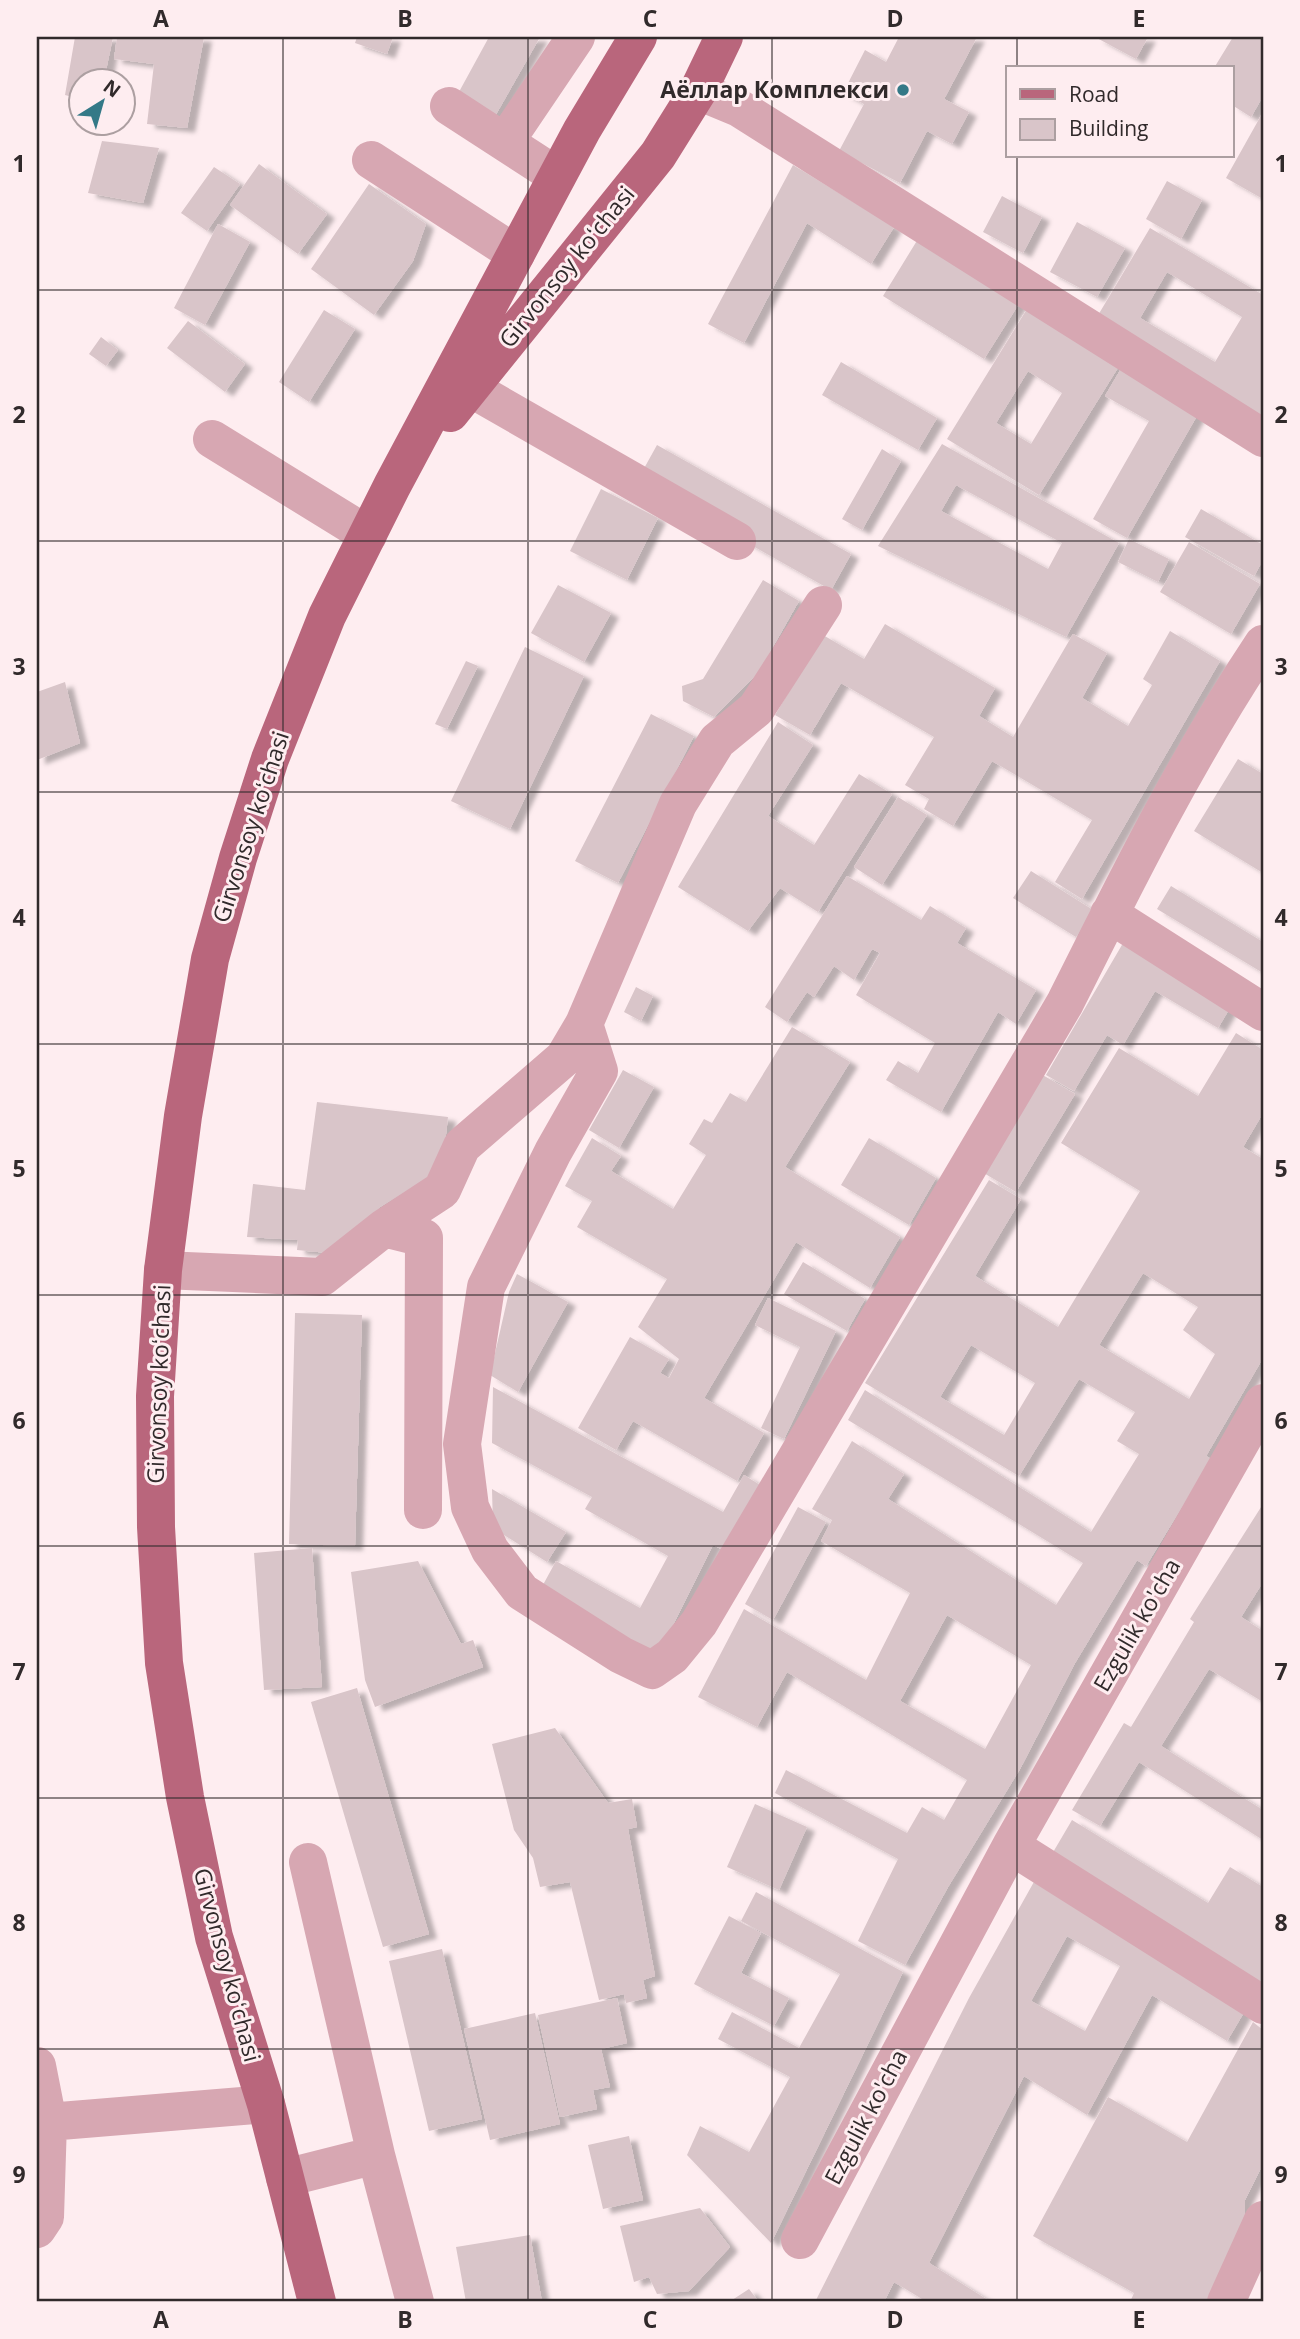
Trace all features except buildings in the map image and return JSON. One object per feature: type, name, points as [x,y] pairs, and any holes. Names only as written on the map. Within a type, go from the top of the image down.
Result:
[{"type":"main road","name":"Girvonsoy koʻchasi","points":[[317,2302],[266,2105],[214,1937],[185,1797],[164,1663],[156,1527],[155,1396],[163,1270],[183,1116],[210,959],[238,858],[270,759],[322,629],[392,486],[557,176],[638,37]]},
{"type":"main road","name":"Girvonsoy koʻchasi","points":[[392,486],[658,155],[698,91],[724,37]]},
{"type":"street","points":[[505,142],[576,37]]},
{"type":"street","points":[[698,91],[739,108],[1263,438]]},
{"type":"street","points":[[449,106],[557,176]]},
{"type":"street","points":[[372,159],[516,254]]},
{"type":"street","points":[[470,388],[737,541]]},
{"type":"street","points":[[212,439],[368,535]]},
{"type":"street","points":[[163,1270],[322,1276],[384,1228],[442,1189],[462,1146],[565,1058],[583,1024],[678,804],[717,741],[756,709],[823,605]]},
{"type":"street","points":[[583,1024],[599,1071],[553,1152],[486,1287],[462,1444],[470,1507],[490,1550],[522,1592],[621,1655],[652,1670],[672,1656],[699,1623],[1065,1003],[1109,914],[1222,706],[1263,644]]},
{"type":"street","points":[[1109,914],[1263,1012]]},
{"type":"street","points":[[384,1228],[424,1238],[423,1510]]},
{"type":"street","name":"Ezgulik ko'cha","points":[[800,2240],[1011,1846],[1263,1403]]},
{"type":"street","points":[[1011,1846],[1263,2005]]},
{"type":"street","points":[[308,1862],[376,2155],[415,2302]]},
{"type":"street","points":[[37,2066],[45,2217],[37,2229]]},
{"type":"street","points":[[42,2123],[266,2105]]},
{"type":"street","points":[[285,2178],[376,2155]]},
{"type":"street","points":[[1226,2302],[1263,2220]]},
{"type":"place","name":"Аёллар Комплекси","points":[[903,90]]}]
